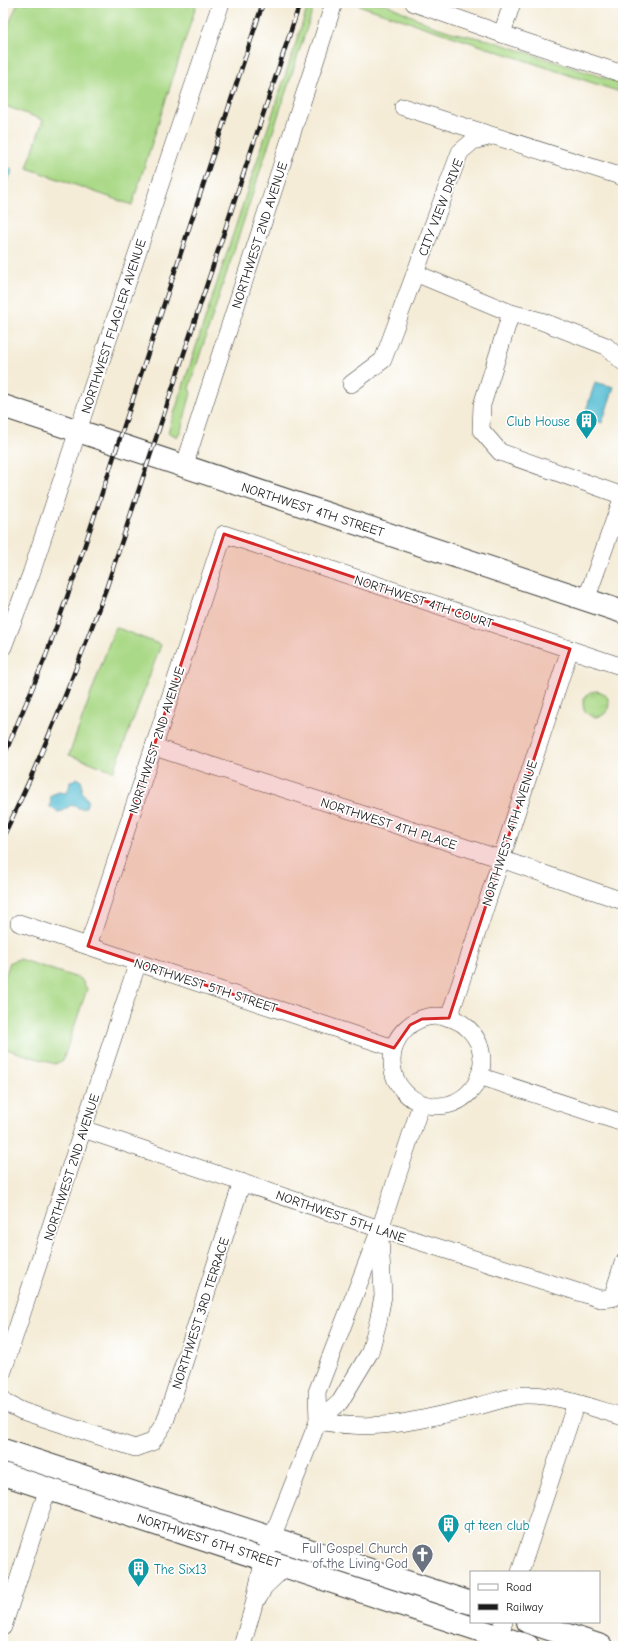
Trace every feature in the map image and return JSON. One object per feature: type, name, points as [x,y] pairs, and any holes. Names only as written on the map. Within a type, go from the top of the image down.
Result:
[{"type":"street","name":"NORTHWEST FLAGLER AVENUE","points":[[3,648],[31,574],[221,3]]},
{"type":"street","name":"NORTHWEST 2ND AVENUE","points":[[184,467],[334,3]]},
{"type":"street","points":[[414,3],[623,74]]},
{"type":"street","points":[[502,34],[512,3]]},
{"type":"street","points":[[403,107],[623,177]]},
{"type":"street","name":"CITY VIEW DRIVE","points":[[351,384],[383,360],[460,152],[473,141],[492,136]]},
{"type":"street","name":"CITY VIEW DRIVE","points":[[415,273],[511,313],[541,321],[606,346],[623,362]]},
{"type":"street","points":[[511,313],[482,405],[481,430],[500,452],[623,496],[586,600]]},
{"type":"street","name":"NORTHWEST 4TH STREET","points":[[3,406],[623,612]]},
{"type":"street","name":"NORTHWEST 2ND AVENUE","points":[[88,946],[224,534]]},
{"type":"street","name":"NORTHWEST 4TH COURT","points":[[224,534],[623,667]]},
{"type":"street","name":"NORTHWEST 4TH AVENUE","points":[[449,1018],[570,649]]},
{"type":"street","name":"NORTHWEST 4TH PLACE","points":[[154,747],[501,859],[623,901]]},
{"type":"street","name":"NORTHWEST 5TH STREET","points":[[18,923],[394,1048]]},
{"type":"street","name":"NORTHWEST 2ND AVENUE","points":[[3,1372],[138,962]]},
{"type":"street","points":[[435,1016],[449,1018],[470,1030],[477,1040],[481,1052],[482,1064],[479,1076],[473,1088],[463,1098],[450,1103],[437,1105],[421,1104],[401,1087],[394,1075],[392,1061],[394,1048],[400,1035],[410,1025],[435,1016]]},
{"type":"street","points":[[479,1076],[623,1123]]},
{"type":"street","points":[[242,1646],[253,1608],[267,1548],[278,1526],[318,1420],[317,1392],[380,1229],[421,1104]]},
{"type":"street","name":"NORTHWEST 5TH LANE","points":[[83,1129],[380,1229],[600,1300],[612,1298],[623,1263]]},
{"type":"street","name":"NORTHWEST 3RD TERRACE","points":[[3,1399],[4,1402],[22,1411],[135,1448],[152,1442],[165,1422],[242,1182]]},
{"type":"street","points":[[318,1420],[340,1402],[370,1352],[383,1296],[380,1229]]},
{"type":"street","points":[[318,1420],[341,1425],[366,1426],[399,1424],[527,1394],[576,1403],[623,1417]]},
{"type":"street","points":[[520,1571],[576,1403]]},
{"type":"street","name":"NORTHWEST 6TH STREET","points":[[3,1450],[267,1548],[287,1565],[499,1638],[528,1646]]},
{"type":"street","name":"NORTHWEST 6TH STREET","points":[[3,1474],[48,1488],[470,1603]]},
{"type":"street","points":[[3,1626],[48,1488]]},
{"type":"street","points":[[253,1608],[264,1587],[287,1565]]},
{"type":"street","points":[[531,1623],[601,1646]]},
{"type":"highlighted area","points":[[224,534],[570,649],[449,1018],[422,1019],[410,1025],[394,1048],[88,946]]},
{"type":"green space","points":[[18,3],[197,3],[132,205],[27,168],[43,120],[3,105],[3,37]]},
{"type":"green space","points":[[309,3],[315,3],[189,388],[191,393],[181,430],[177,437],[168,432]]},
{"type":"green space","points":[[359,3],[384,3],[433,26],[455,33],[489,40],[623,84],[623,93],[358,5]]},
{"type":"green space","points":[[115,627],[161,645],[114,771],[69,755]]},
{"type":"green space","points":[[596,691],[605,695],[609,704],[605,713],[596,717],[587,713],[583,704],[587,695]]},
{"type":"green space","points":[[19,959],[81,979],[87,989],[63,1060],[55,1064],[3,1048],[3,983],[10,962]]},
{"type":"water","points":[[4,165],[13,170],[3,189],[3,166]]},
{"type":"water","points":[[595,382],[614,387],[602,423],[584,417]]},
{"type":"water","points":[[77,778],[82,782],[82,792],[88,800],[86,807],[82,809],[71,805],[63,811],[58,812],[50,807],[51,795],[59,792],[66,793],[70,782]]},
{"type":"railway","points":[[3,758],[45,658],[75,575],[263,3]]},
{"type":"railway","points":[[3,837],[32,775],[58,713],[107,586],[300,3]]},
{"type":"place","name":"Club House","points":[[586,440]]},
{"type":"place","name":"qt teen club","points":[[449,1544]]},
{"type":"place","name":"Full Gospel Church of the Living God","points":[[423,1574]]},
{"type":"place","name":"The Six13","points":[[139,1588]]}]
